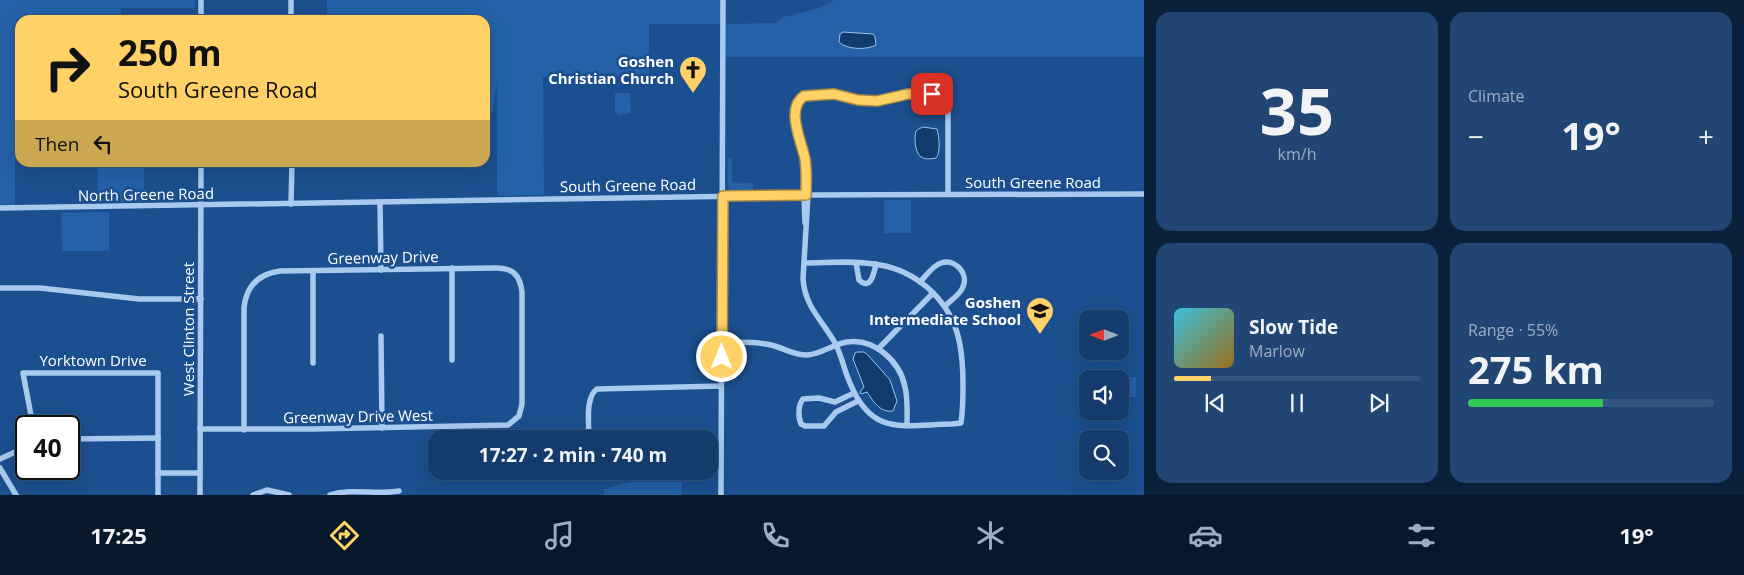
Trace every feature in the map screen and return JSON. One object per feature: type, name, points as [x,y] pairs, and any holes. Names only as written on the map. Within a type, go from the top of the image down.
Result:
[{"type":"street","points":[[201,0],[201,15]]},
{"type":"street","points":[[291,0],[291,15]]},
{"type":"street","points":[[721,495],[723,0]]},
{"type":"street","points":[[804,263],[856,263],[890,267],[914,278],[933,293],[945,306],[957,330],[961,347],[963,413],[961,423],[895,425],[880,422],[869,415],[858,401],[836,346],[812,310],[807,299],[803,279],[806,227],[806,164],[797,131],[797,103],[804,96],[827,94],[867,100],[884,100],[915,94],[937,94],[945,99],[948,110],[948,194]]},
{"type":"street","name":"West Clinton Street","points":[[200,495],[201,167]]},
{"type":"street","points":[[292,167],[292,204]]},
{"type":"street","name":"South Greene Road","points":[[292,204],[806,195],[1144,194]]},
{"type":"street","points":[[380,202],[380,270]]},
{"type":"street","name":"North Greene Road","points":[[0,208],[292,204]]},
{"type":"street","points":[[920,282],[934,267],[940,264],[946,262],[954,263],[960,268],[965,282],[961,291],[945,306]]},
{"type":"street","points":[[856,263],[859,280],[866,284],[872,279],[876,264]]},
{"type":"street","points":[[452,268],[452,360]]},
{"type":"street","name":"Greenway Drive","points":[[244,430],[244,308],[246,295],[252,284],[260,277],[273,272],[506,268],[516,273],[522,292],[522,404],[521,411],[515,420]]},
{"type":"street","points":[[313,271],[313,363]]},
{"type":"street","points":[[0,288],[40,288],[139,298],[201,299]]},
{"type":"street","points":[[878,349],[933,293]]},
{"type":"street","points":[[382,336],[382,428]]},
{"type":"street","points":[[722,342],[769,344],[800,355],[820,353],[847,342],[857,342],[878,349],[890,358],[902,378],[906,396],[907,425]]},
{"type":"street","name":"Yorktown Drive","points":[[31,415],[23,373],[158,373],[158,438]]},
{"type":"street","points":[[589,430],[589,400],[597,389],[721,386]]},
{"type":"street","points":[[854,393],[835,402],[819,398],[803,399],[800,406],[799,419],[801,424],[805,426],[824,426],[836,412],[858,401]]},
{"type":"street","name":"Greenway Drive West","points":[[200,429],[244,430],[502,425],[515,420]]},
{"type":"street","points":[[80,439],[158,438],[158,495]]},
{"type":"street","points":[[0,459],[15,452]]},
{"type":"street","points":[[0,468],[16,495]]},
{"type":"street","points":[[158,473],[200,473]]},
{"type":"street","points":[[252,495],[267,490],[289,495]]},
{"type":"street","points":[[330,495],[349,491],[379,494],[400,492]]},
{"type":"shaded area","points":[[0,0],[195,0],[195,8],[121,8],[121,15],[15,15],[15,206],[0,206]]},
{"type":"shaded area","points":[[327,0],[723,0],[724,24],[776,23],[783,17],[820,8],[834,0],[1144,0],[1144,57],[723,57],[723,24],[649,24],[649,77],[543,77],[544,195],[498,196],[497,83],[492,112],[490,112],[490,15],[327,15]]},
{"type":"shaded area","points":[[843,32],[873,34],[876,45],[862,48],[847,47],[839,42],[840,34]]},
{"type":"shaded area","points":[[615,93],[630,93],[631,113],[619,115],[615,112]]},
{"type":"shaded area","points":[[923,127],[937,129],[939,148],[936,158],[923,158],[917,151],[916,131]]},
{"type":"shaded area","points":[[728,158],[732,158],[732,182],[753,183],[753,191],[732,191],[729,189]]},
{"type":"shaded area","points":[[98,167],[144,167],[144,202],[98,202]]},
{"type":"shaded area","points":[[884,200],[911,200],[911,233],[884,233]]},
{"type":"shaded area","points":[[109,212],[109,251],[62,251],[61,213]]},
{"type":"shaded area","points":[[857,352],[864,352],[868,355],[890,380],[897,401],[893,411],[881,408],[867,392],[861,394],[860,392],[864,387],[853,359]]},
{"type":"shaded area","points":[[1129,377],[1136,377],[1136,397],[1129,397]]},
{"type":"shaded area","points":[[629,482],[682,482],[682,495],[604,495],[604,489]]},
{"type":"place","name":"Goshen Christian Church","points":[[693,94]]},
{"type":"place","name":"Goshen Intermediate School","points":[[1040,335]]},
{"type":"route","points":[[722,357],[723,196],[806,195],[806,164],[796,120],[797,103],[800,99],[809,95],[834,94],[858,100],[877,101],[908,94],[932,94]]}]
